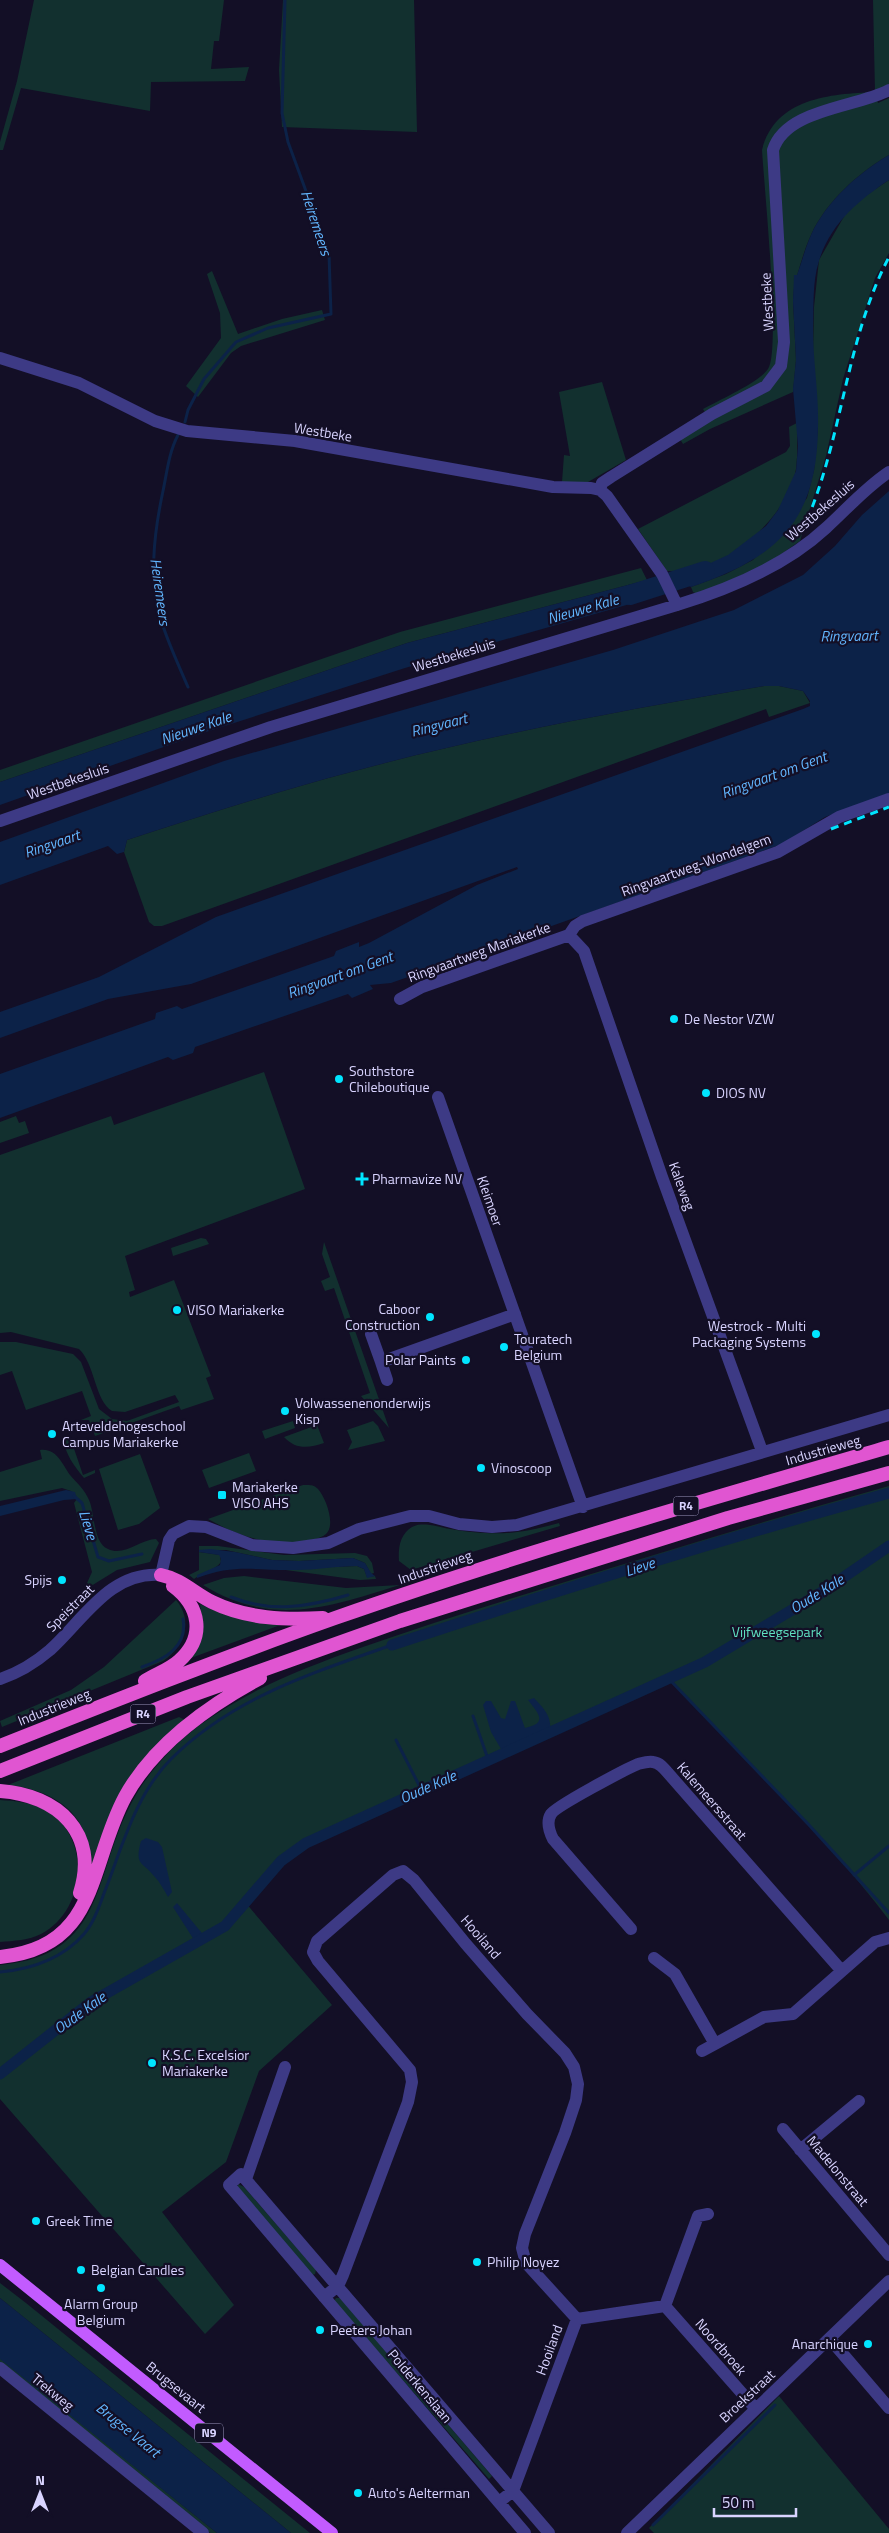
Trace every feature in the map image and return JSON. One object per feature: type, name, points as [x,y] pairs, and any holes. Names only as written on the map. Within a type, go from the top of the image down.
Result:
[{"type":"highway","name":"Industrieweg","points":[[0,1746],[120,1698],[336,1618],[628,1522],[889,1448]]},
{"type":"highway","name":"R4","points":[[0,1771],[288,1660],[454,1603],[728,1518],[889,1473]]},
{"type":"highway","name":"R4","points":[[161,1575],[171,1577],[211,1601],[244,1613],[282,1620],[336,1618]]},
{"type":"highway","name":"R4","points":[[120,1698],[178,1662],[195,1636],[196,1617],[191,1604],[161,1575]]},
{"type":"highway","points":[[0,1957],[18,1955],[48,1945],[73,1924],[84,1905],[125,1797],[159,1750],[206,1711],[288,1660]]},
{"type":"highway","points":[[0,1791],[28,1794],[48,1802],[64,1814],[77,1833],[82,1846],[85,1876],[77,1902],[67,1919],[57,1929],[45,1938],[33,1943],[0,1950]]},
{"type":"main road","name":"Brugsevaart","points":[[0,2264],[332,2533]]},
{"type":"street","name":"Westbeke","points":[[0,358],[79,383],[155,421],[187,431],[295,442],[553,487],[600,490],[602,483],[611,477],[712,414],[766,386],[778,373],[784,355],[784,342],[772,150],[787,128],[802,119],[877,96],[889,90]]},
{"type":"street","name":"Westbekesluis","points":[[0,821],[271,727],[676,601],[731,586],[788,557],[826,528],[851,503],[889,472]]},
{"type":"street","points":[[600,490],[607,496],[662,574],[676,601]]},
{"type":"street","name":"Ringvaartweg-Wondelgem","points":[[569,935],[575,926],[583,921],[778,852],[839,817],[889,799]]},
{"type":"street","name":"Ringvaartweg Mariakerke","points":[[400,999],[422,987],[569,935]]},
{"type":"street","name":"Kaleweg","points":[[569,935],[584,952],[662,1176],[762,1451]]},
{"type":"street","name":"Kleimoer","points":[[438,1097],[583,1506]]},
{"type":"street","points":[[381,1362],[515,1314]]},
{"type":"street","points":[[371,1334],[387,1380]]},
{"type":"street","name":"Industrieweg","points":[[161,1575],[169,1540],[181,1528],[189,1526],[206,1526],[252,1545],[272,1548],[312,1547],[328,1543],[359,1530],[410,1516],[429,1516],[459,1524],[492,1528],[517,1525],[889,1415]]},
{"type":"street","name":"Speistraat","points":[[2,1678],[34,1662],[50,1650],[117,1584],[141,1575],[161,1575]]},
{"type":"street","name":"Kalemeersstraat","points":[[631,1930],[554,1839],[549,1832],[549,1822],[552,1812],[569,1801],[638,1764],[652,1762],[661,1765],[841,1970]]},
{"type":"street","name":"Hooiland","points":[[338,2286],[408,2102],[412,2082],[410,2070],[318,1961],[313,1952],[317,1941],[393,1875],[403,1871],[414,1880],[465,1944],[527,2014],[565,2053],[574,2068],[578,2084],[576,2100],[566,2133],[525,2234],[522,2248],[526,2263],[577,2319],[513,2491]]},
{"type":"street","points":[[702,2051],[764,2017],[793,2014],[875,1942],[889,1938]]},
{"type":"street","points":[[654,1958],[675,1974],[715,2044]]},
{"type":"street","points":[[246,2179],[286,2067]]},
{"type":"street","points":[[800,2150],[859,2101]]},
{"type":"street","name":"Madelonstraat","points":[[783,2129],[889,2255]]},
{"type":"street","name":"Polderkenslaan","points":[[525,2533],[229,2185],[241,2174],[550,2533]]},
{"type":"street","points":[[577,2319],[665,2306],[699,2212]]},
{"type":"street","name":"Broekstraat","points":[[627,2533],[889,2281]]},
{"type":"street","points":[[324,2297],[338,2286]]},
{"type":"street","name":"Noordbroek","points":[[665,2306],[755,2408]]},
{"type":"street","points":[[830,2339],[889,2408]]},
{"type":"street","name":"Trekweg","points":[[0,2368],[203,2533]]},
{"type":"street","points":[[499,2502],[513,2491]]},
{"type":"green space","points":[[34,0],[224,0],[219,41],[214,41],[211,69],[249,67],[245,81],[151,82],[150,111],[21,88],[3,150],[0,150],[0,142],[17,81]]},
{"type":"green space","points":[[283,0],[414,0],[417,132],[282,127],[279,70]]},
{"type":"green space","points":[[873,0],[889,0],[889,84],[875,92]]},
{"type":"green space","points":[[875,92],[878,103],[889,98],[889,155],[866,170],[844,189],[825,211],[809,240],[797,276],[795,275],[793,301],[796,360],[793,392],[710,429],[683,444],[680,439],[706,414],[703,409],[756,380],[768,369],[772,356],[772,301],[762,150],[769,133],[779,119],[792,109],[806,102],[840,95]]},
{"type":"green space","points":[[889,180],[889,253],[875,278],[843,379],[826,456],[800,541],[770,562],[710,590],[697,594],[693,592],[691,587],[726,574],[753,560],[807,498],[814,470],[818,428],[813,351],[814,307],[819,260],[846,213],[865,196]]},
{"type":"green space","points":[[212,271],[238,334],[282,319],[322,310],[325,320],[241,346],[231,353],[198,397],[186,386],[221,338],[220,313],[207,274]]},
{"type":"green space","points":[[602,382],[626,460],[588,482],[562,482],[564,455],[570,456],[559,392]]},
{"type":"green space","points":[[797,423],[796,469],[791,486],[772,518],[743,546],[727,557],[694,570],[667,571],[638,529],[786,452],[790,446],[789,427]]},
{"type":"green space","points":[[641,568],[647,580],[407,643],[0,782],[0,770],[400,632]]},
{"type":"green space","points":[[764,686],[779,686],[803,691],[810,703],[769,717],[766,709],[162,926],[154,926],[149,922],[124,852],[127,840],[266,796],[402,759],[557,724]]},
{"type":"green space","points":[[264,1072],[305,1189],[125,1256],[135,1290],[129,1292],[130,1297],[174,1280],[211,1376],[206,1378],[214,1399],[181,1410],[179,1406],[95,1436],[93,1430],[86,1433],[83,1426],[90,1423],[89,1420],[81,1420],[91,1416],[82,1391],[26,1410],[12,1371],[0,1375],[0,1342],[16,1342],[73,1354],[81,1362],[99,1409],[112,1419],[127,1421],[179,1402],[175,1395],[125,1412],[112,1411],[102,1399],[89,1364],[79,1349],[11,1332],[0,1333],[0,1155],[111,1116],[114,1125]]},
{"type":"green space","points":[[16,1116],[19,1123],[25,1121],[29,1133],[0,1143],[0,1122]]},
{"type":"green space","points":[[201,1238],[206,1239],[209,1244],[173,1256],[171,1248]]},
{"type":"green space","points":[[324,1242],[389,1428],[361,1396],[370,1393],[334,1288],[325,1291],[321,1281],[330,1277],[322,1254]]},
{"type":"green space","points":[[293,1421],[295,1428],[265,1439],[262,1431]]},
{"type":"green space","points":[[373,1421],[378,1426],[385,1441],[348,1450],[352,1442],[347,1430]]},
{"type":"green space","points":[[317,1425],[324,1443],[303,1447],[293,1444],[284,1437]]},
{"type":"green space","points":[[70,1437],[83,1475],[95,1470],[95,1473],[84,1478],[74,1465],[64,1444],[64,1439]]},
{"type":"green space","points":[[40,1450],[46,1450],[55,1454],[85,1493],[91,1506],[97,1534],[103,1546],[114,1551],[120,1551],[156,1539],[159,1543],[150,1562],[117,1570],[91,1586],[87,1583],[92,1572],[74,1503],[77,1499],[71,1491],[62,1488],[0,1501],[0,1472],[42,1459]]},
{"type":"green space","points":[[249,1453],[256,1471],[209,1488],[202,1470]]},
{"type":"green space","points":[[140,1454],[160,1508],[139,1524],[118,1530],[99,1469]]},
{"type":"green space","points":[[303,1485],[313,1486],[318,1489],[329,1512],[329,1530],[318,1538],[291,1542],[254,1539],[208,1519]]},
{"type":"green space","name":"Vijfweegsepark","points":[[889,1486],[889,1920],[810,1826],[668,1679],[306,1843],[281,1861],[245,1902],[332,2005],[259,2071],[226,2162],[162,2212],[234,2305],[205,2334],[0,2099],[0,1965],[35,1958],[61,1945],[79,1928],[92,1906],[120,1828],[133,1800],[162,1759],[180,1741],[220,1712],[259,1689],[319,1663],[505,1600],[752,1525]]},
{"type":"green space","points":[[559,1523],[560,1526],[411,1570],[399,1561],[402,1537],[416,1525],[505,1533],[530,1530]]},
{"type":"green space","points":[[199,1546],[218,1546],[284,1555],[355,1553],[367,1556],[372,1563],[374,1573],[371,1574],[365,1563],[353,1558],[299,1561],[272,1560],[226,1550],[199,1550]]},
{"type":"green space","points":[[199,1552],[220,1555],[221,1562],[216,1567],[194,1579],[189,1575],[199,1570]]},
{"type":"green space","points":[[357,1566],[364,1569],[367,1577],[375,1576],[376,1579],[360,1580],[278,1569]]},
{"type":"green space","points":[[244,1576],[346,1588],[400,1585],[324,1606],[277,1610],[253,1606],[229,1598],[203,1585],[224,1578]]},
{"type":"green space","points":[[176,1600],[185,1616],[184,1633],[176,1649],[163,1661],[2,1727],[0,1721],[71,1690],[104,1667]]},
{"type":"green space","points":[[200,1604],[213,1610],[283,1624],[191,1658],[203,1631]]},
{"type":"green space","points":[[179,1717],[187,1721],[147,1759],[91,1874],[84,1832],[79,1821],[71,1812],[63,1804],[42,1793],[8,1785]]},
{"type":"green space","points":[[0,1800],[34,1805],[45,1810],[60,1822],[71,1837],[77,1854],[78,1872],[75,1891],[68,1908],[56,1923],[36,1936],[0,1942]]},
{"type":"green space","points":[[238,2184],[244,2187],[316,2270],[315,2274],[310,2276],[237,2189]]},
{"type":"green space","points":[[0,2283],[310,2533],[291,2533],[0,2298]]},
{"type":"green space","points":[[336,2298],[340,2298],[492,2476],[489,2479],[334,2301]]},
{"type":"green space","points":[[0,2358],[217,2533],[210,2533],[0,2363]]},
{"type":"green space","points":[[779,2396],[889,2529],[889,2533],[654,2533],[649,2528]]},
{"type":"water","points":[[889,155],[889,180],[867,196],[838,224],[824,248],[817,269],[814,286],[813,329],[818,415],[816,460],[810,488],[800,512],[786,532],[769,549],[721,576],[691,587],[680,581],[683,571],[695,570],[728,555],[766,526],[778,510],[796,471],[798,446],[793,389],[796,360],[793,301],[794,275],[797,275],[811,235],[825,211],[844,189],[866,170]]},
{"type":"water","points":[[889,491],[889,793],[825,817],[782,844],[391,983],[370,985],[373,989],[352,998],[348,994],[195,1047],[193,1053],[173,1060],[168,1057],[0,1118],[0,1074],[155,1019],[156,1013],[177,1006],[182,1009],[334,956],[336,951],[359,942],[359,947],[477,885],[518,869],[517,867],[191,984],[108,999],[0,1038],[0,1012],[99,977],[216,917],[803,709],[810,706],[810,701],[803,691],[779,686],[764,686],[609,714],[454,746],[351,772],[238,804],[127,840],[124,852],[117,854],[108,846],[0,885],[0,842],[224,761],[613,650],[734,610],[803,575],[835,546],[862,515]]},
{"type":"water","points":[[647,580],[657,587],[651,598],[405,668],[206,732],[0,805],[0,782],[407,643]]},
{"type":"water","points":[[66,1490],[75,1492],[77,1499],[64,1500],[0,1516],[0,1506]]},
{"type":"water","points":[[210,1549],[272,1560],[299,1561],[353,1558],[365,1563],[375,1576],[367,1578],[364,1569],[357,1566],[304,1570],[235,1569],[211,1573],[197,1578],[197,1575],[220,1565],[221,1559],[219,1555],[199,1552],[199,1550]]},
{"type":"water","points":[[534,1698],[549,1718],[550,1733],[504,1754],[491,1732],[483,1705],[486,1701],[491,1701],[501,1718],[505,1719],[511,1701],[515,1701],[525,1728],[539,1721],[538,1714],[528,1700]]},
{"type":"water","points":[[146,1838],[158,1842],[162,1847],[172,1892],[168,1897],[158,1881],[139,1859],[141,1841]]},
{"type":"water","points":[[177,1903],[206,1938],[196,1943],[173,1907]]},
{"type":"water","name":"Brugse Vaart","points":[[0,2298],[291,2533],[217,2533],[0,2359]]},
{"type":"waterway","name":"Heiremeers","points":[[185,422],[188,410],[204,379],[236,342],[268,328],[331,314],[329,254],[288,142],[282,113],[285,0]]},
{"type":"waterway","name":"Heiremeers","points":[[178,435],[170,455],[160,507],[155,540],[154,574],[155,591],[162,623],[188,687]]},
{"type":"waterway","name":"Nieuwe Kale","points":[[630,595],[705,571]]},
{"type":"waterway","name":"Lieve","points":[[392,1645],[639,1566],[889,1493]]},
{"type":"waterway","name":"Lieve","points":[[74,1496],[82,1503],[98,1557],[109,1561],[142,1554]]},
{"type":"waterway","name":"Oude Kale","points":[[0,2074],[91,2002],[225,1926],[281,1861],[306,1843],[705,1662],[822,1592],[889,1546]]},
{"type":"waterway","points":[[231,1597],[246,1602],[275,1607],[318,1603],[348,1595]]},
{"type":"waterway","points":[[142,1667],[159,1660],[173,1650],[182,1637],[184,1629],[183,1619]]},
{"type":"waterway","points":[[0,1972],[12,1971],[46,1961],[66,1950],[84,1934],[98,1910],[126,1834],[149,1786],[171,1759],[195,1738],[220,1719],[274,1690],[303,1677],[392,1645]]},
{"type":"waterway","points":[[669,1679],[809,1825],[889,1913]]},
{"type":"waterway","points":[[473,1716],[489,1762]]},
{"type":"waterway","points":[[396,1740],[422,1791]]},
{"type":"waterway","points":[[854,1875],[889,1846]]},
{"type":"waterway","points":[[653,2525],[775,2405]]},
{"type":"railway","points":[[807,520],[829,455],[863,321],[889,257]]},
{"type":"railway","points":[[831,829],[889,807]]},
{"type":"place","name":"De Nestor VZW","points":[[674,1019]]},
{"type":"place","name":"Southstore Chileboutique","points":[[339,1079]]},
{"type":"place","name":"DIOS NV","points":[[706,1093]]},
{"type":"place","name":"Pharmavize NV","points":[[362,1179]]},
{"type":"place","name":"VISO Mariakerke","points":[[177,1310]]},
{"type":"place","name":"Caboor Construction","points":[[430,1317]]},
{"type":"place","name":"Westrock - Multi Packaging Systems","points":[[816,1334]]},
{"type":"place","name":"Touratech Belgium","points":[[504,1347]]},
{"type":"place","name":"Polar Paints","points":[[466,1360]]},
{"type":"place","name":"Volwassenenonderwijs Kisp","points":[[285,1411]]},
{"type":"place","name":"Arteveldehogeschool Campus Mariakerke","points":[[52,1434]]},
{"type":"place","name":"Vinoscoop","points":[[481,1468]]},
{"type":"place","name":"Mariakerke VISO AHS","points":[[222,1495]]},
{"type":"place","name":"Spijs","points":[[62,1580]]},
{"type":"place","name":"K.S.C. Excelsior Mariakerke","points":[[152,2063]]},
{"type":"place","name":"Greek Time","points":[[36,2221]]},
{"type":"place","name":"Philip Noyez","points":[[477,2262]]},
{"type":"place","name":"Belgian Candles","points":[[81,2270]]},
{"type":"place","name":"Alarm Group Belgium","points":[[101,2288]]},
{"type":"place","name":"Peeters Johan","points":[[320,2330]]},
{"type":"place","name":"Anarchique","points":[[868,2344]]},
{"type":"place","name":"Auto's Aelterman","points":[[358,2493]]},
{"type":"water label","name":"Ringvaart","points":[[849,636]]},
{"type":"water label","name":"Ringvaart","points":[[439,725]]},
{"type":"water label","name":"Ringvaart om Gent","points":[[774,775]]},
{"type":"water label","name":"Ringvaart","points":[[52,844]]},
{"type":"water label","name":"Ringvaart om Gent","points":[[340,975]]}]
